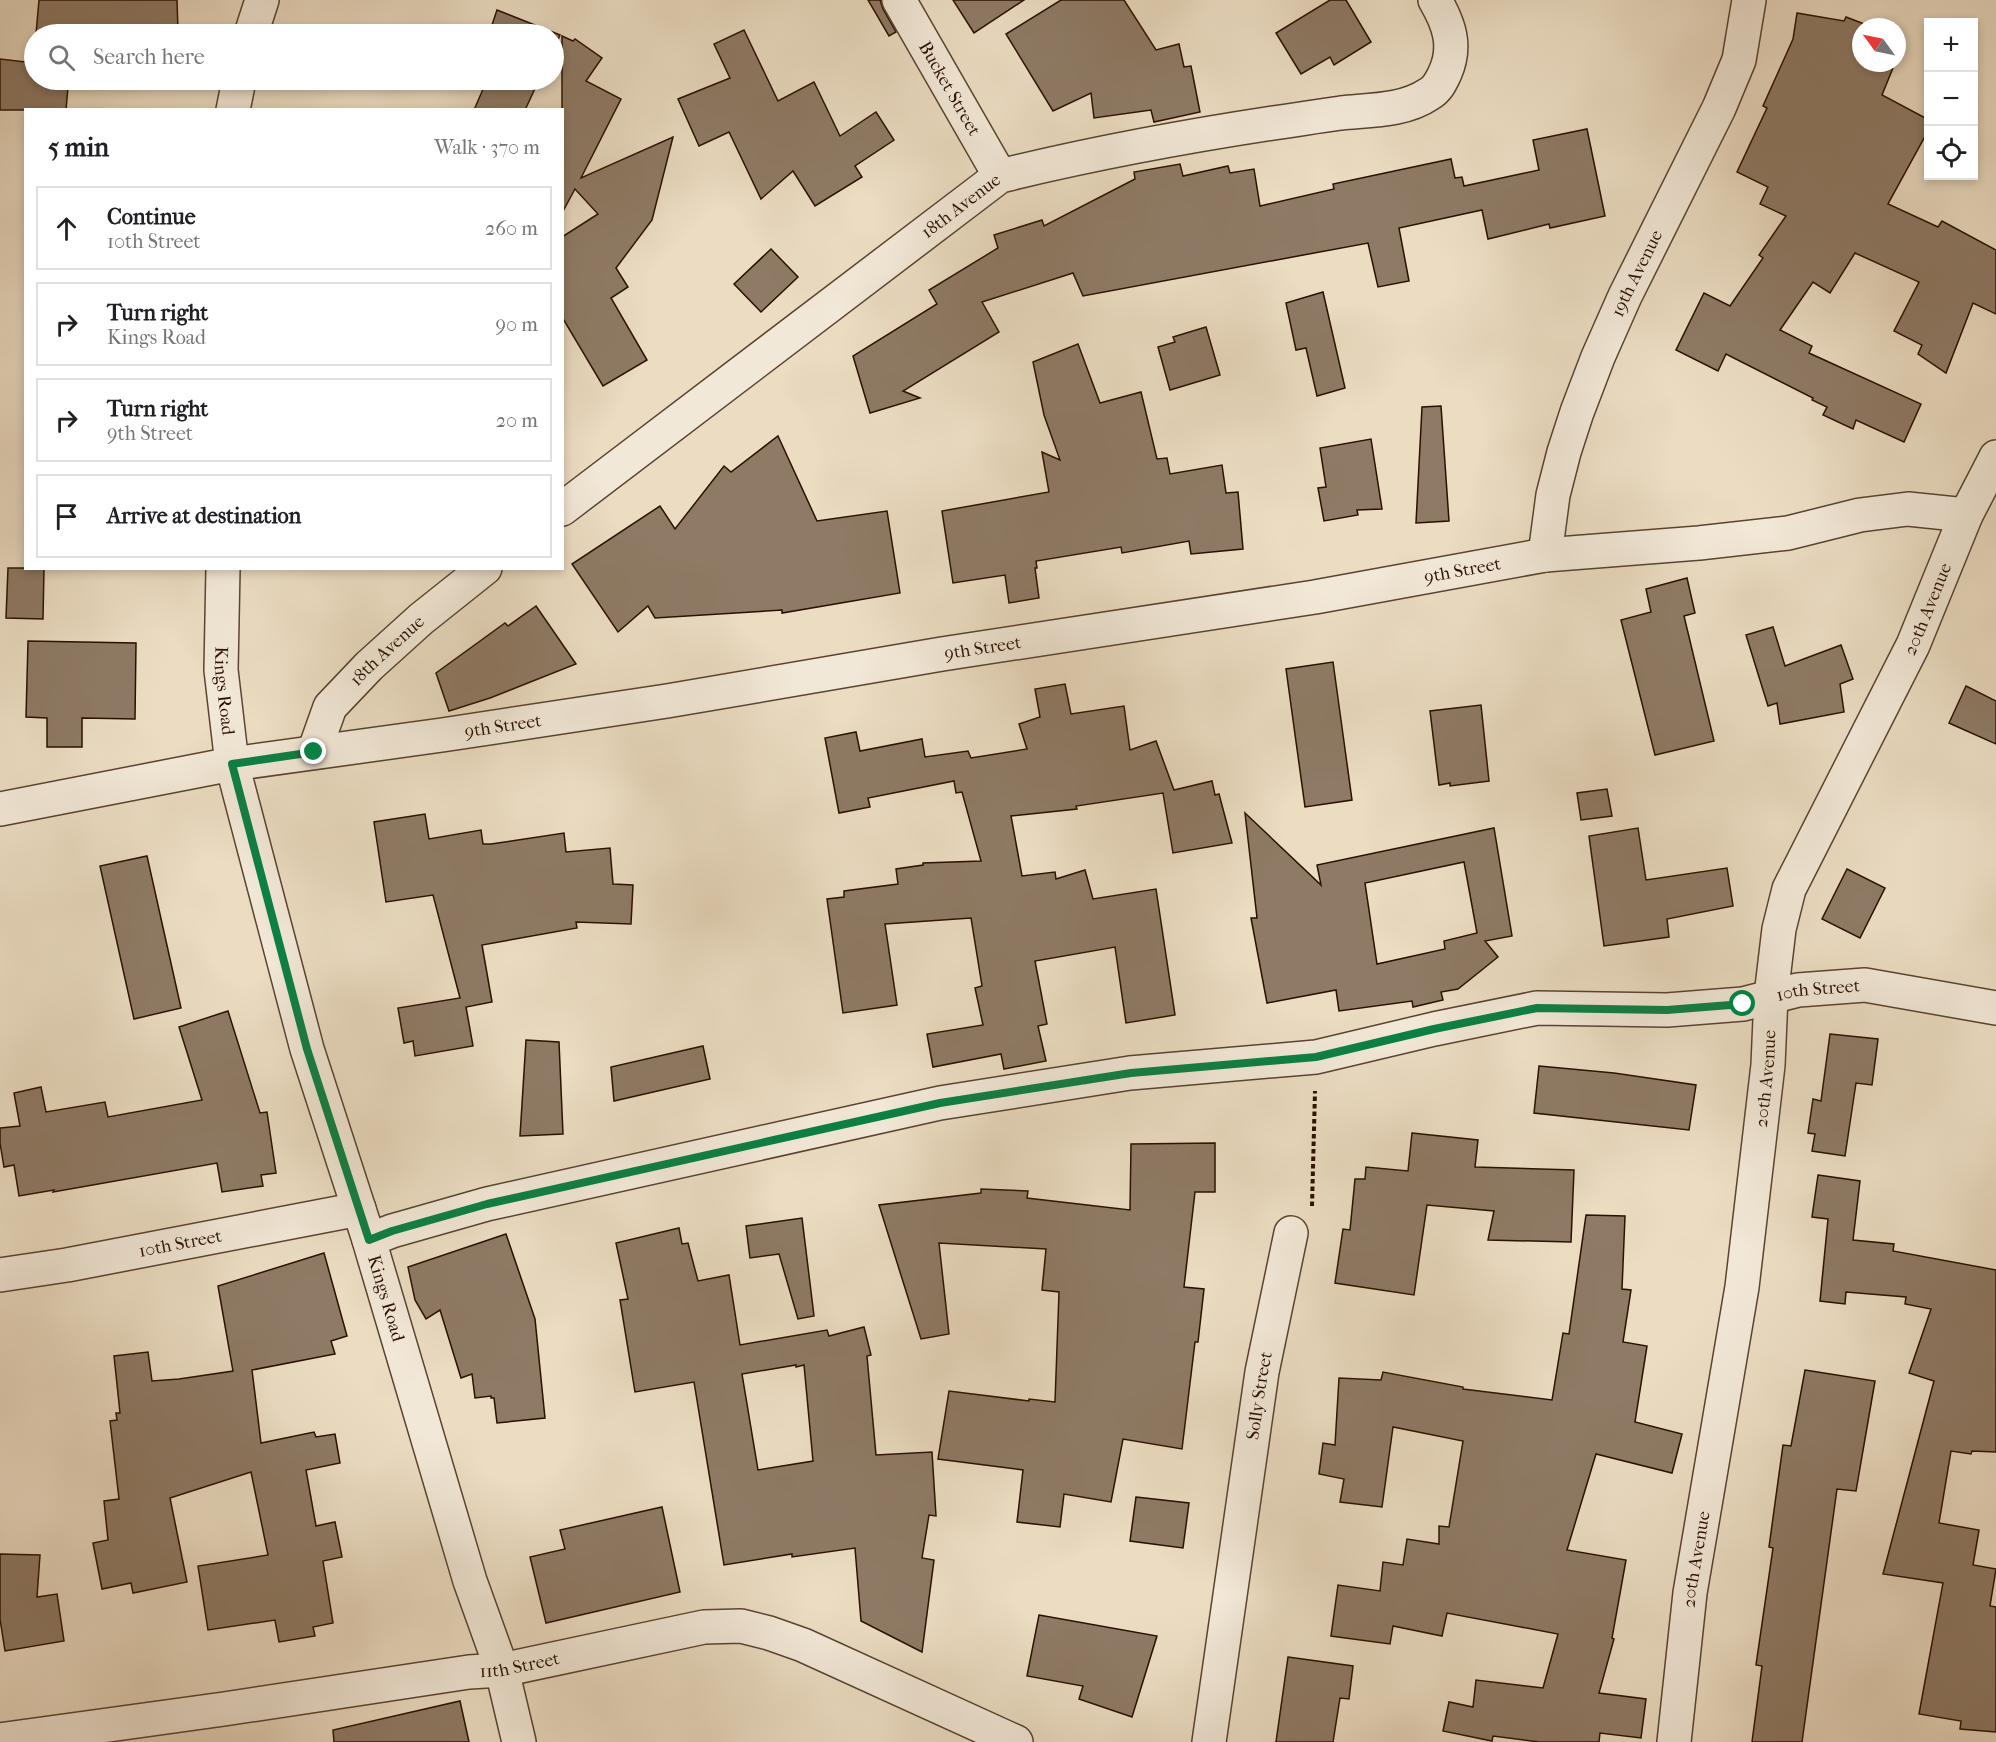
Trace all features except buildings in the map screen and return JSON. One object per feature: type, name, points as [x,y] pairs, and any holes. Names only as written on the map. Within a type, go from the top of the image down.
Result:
[{"type":"street","points":[[254,24],[262,0]]},
{"type":"street","name":"Bucket Street","points":[[899,0],[1000,176]]},
{"type":"street","name":"18th Avenue","points":[[564,507],[1000,176],[1072,158],[1162,141],[1383,109],[1414,102],[1430,94],[1439,86],[1452,48],[1445,17],[1435,0]]},
{"type":"street","name":"19th Avenue","points":[[1545,555],[1553,495],[1577,412],[1625,296],[1719,108],[1739,60],[1749,0]]},
{"type":"street","points":[[233,108],[237,90]]},
{"type":"street","name":"20th Avenue","points":[[1674,1742],[1690,1593],[1742,1287],[1768,1065],[1771,996],[1779,929],[1789,889],[1913,645],[1966,514],[1996,457]]},
{"type":"street","name":"9th Street","points":[[0,810],[232,764],[667,701],[942,654],[1315,597],[1545,555],[1699,543],[1788,533],[1860,515],[1908,509],[1966,514]]},
{"type":"street","name":"Kings Road","points":[[223,570],[221,670],[232,764],[307,1049],[369,1240],[470,1581],[502,1670],[519,1742]]},
{"type":"street","name":"18th Avenue","points":[[314,752],[330,707],[369,666],[421,619],[482,570]]},
{"type":"street","name":"10th Street","points":[[369,1240],[392,1231],[487,1204],[940,1103],[1131,1073],[1316,1057],[1537,1008],[1667,1010],[1743,1004],[1798,990],[1865,985],[1996,1008]]},
{"type":"street","name":"10th Street","points":[[0,1275],[67,1265],[359,1209]]},
{"type":"street","name":"Solly Street","points":[[1209,1742],[1262,1372],[1291,1233]]},
{"type":"street","name":"11th Street","points":[[0,1740],[469,1672],[502,1670],[704,1627],[741,1626],[770,1633],[803,1645],[1016,1742]]},
{"type":"path","points":[[1291,1233],[1312,1207],[1316,1057]]},
{"type":"route","points":[[314,752],[232,764],[307,1049],[369,1240],[392,1231],[487,1204],[940,1103],[1131,1073],[1316,1057],[1537,1008],[1667,1010],[1743,1004]]}]
